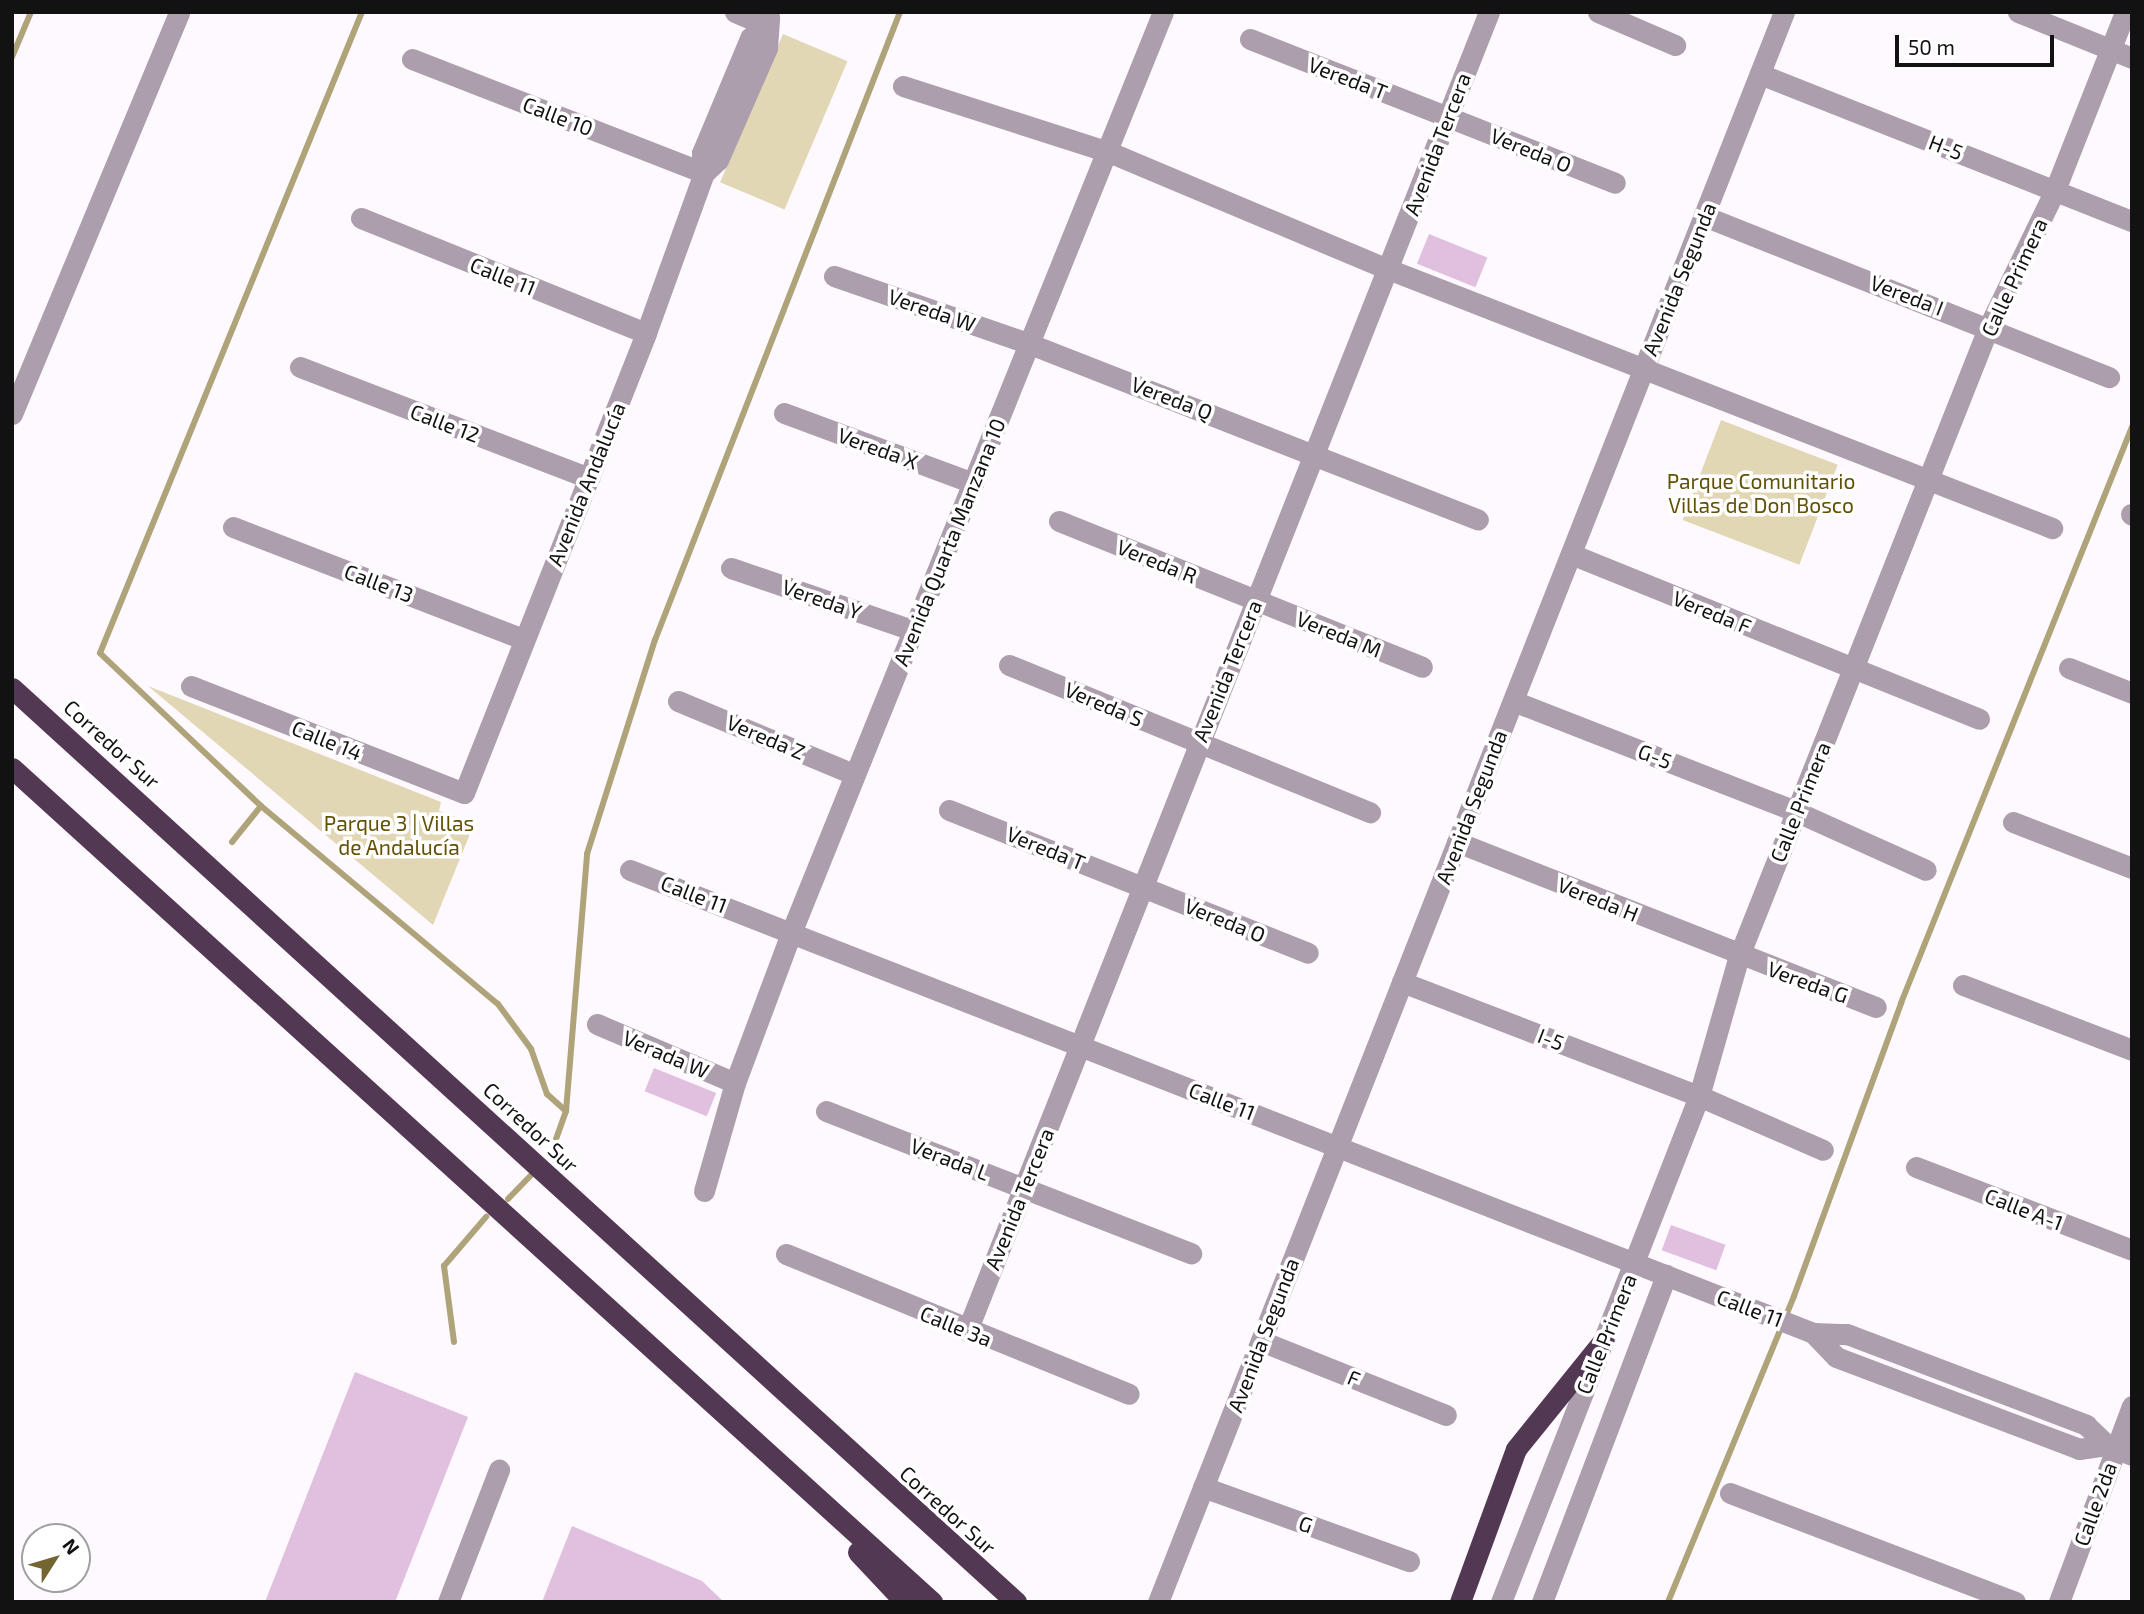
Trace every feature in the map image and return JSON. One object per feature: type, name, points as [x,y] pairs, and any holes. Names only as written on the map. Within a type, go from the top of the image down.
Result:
[{"type":"highway","name":"Corredor Sur","points":[[12,688],[960,1555],[1016,1602]]},
{"type":"highway","points":[[12,768],[932,1602]]},
{"type":"highway","points":[[1460,1602],[1516,1449],[1603,1341]]},
{"type":"highway","points":[[756,1443],[905,1602]]},
{"type":"highway","points":[[960,1555],[1026,1602]]},
{"type":"street","points":[[12,414],[179,12]]},
{"type":"street","points":[[735,12],[769,18]]},
{"type":"street","name":"Avenida Quarta Manzana 10","points":[[704,1191],[735,1083],[791,933],[853,774],[1109,152],[1163,12]]},
{"type":"street","name":"Avenida Tercera","points":[[967,1331],[1489,12]]},
{"type":"street","points":[[1598,12],[1675,45]]},
{"type":"street","name":"Avenida Segunda","points":[[1158,1602],[1784,12]]},
{"type":"street","points":[[2018,12],[2132,58]]},
{"type":"street","name":"Calle Primera","points":[[1501,1602],[1699,1096],[1739,956],[1989,326],[2055,190],[2124,12]]},
{"type":"street","name":"Avenida Andalucía","points":[[464,793],[646,332],[704,173],[708,140],[750,38],[769,18]]},
{"type":"street","name":"Vereda T","points":[[1250,39],[1447,117]]},
{"type":"street","name":"Calle 10","points":[[412,60],[704,173]]},
{"type":"street","name":"H-5","points":[[1760,74],[2132,221]]},
{"type":"street","points":[[903,86],[1109,152],[1388,269],[1645,365],[2052,528]]},
{"type":"street","name":"Vereda O","points":[[1447,117],[1615,183]]},
{"type":"street","name":"Vereda I","points":[[1704,216],[1989,326],[2109,377]]},
{"type":"street","name":"Calle 11","points":[[360,218],[646,332]]},
{"type":"street","name":"Vereda W","points":[[834,276],[1030,344]]},
{"type":"street","name":"Vereda Q","points":[[1030,344],[1315,453],[1478,520]]},
{"type":"street","name":"Calle 12","points":[[300,367],[589,478]]},
{"type":"street","name":"Vereda X","points":[[784,413],[973,483]]},
{"type":"street","name":"Vereda R","points":[[1059,521],[1255,601]]},
{"type":"street","name":"Calle 13","points":[[233,527],[524,639]]},
{"type":"street","name":"Vereda F","points":[[1571,554],[1979,719]]},
{"type":"street","name":"Vereda Y","points":[[732,568],[912,630]]},
{"type":"street","name":"Vereda M","points":[[1255,601],[1422,667]]},
{"type":"street","name":"Vereda S","points":[[1009,665],[1370,812]]},
{"type":"street","points":[[2069,667],[2132,693]]},
{"type":"street","name":"Calle 14","points":[[191,686],[464,793]]},
{"type":"street","name":"Vereda Z","points":[[678,701],[853,774]]},
{"type":"street","name":"G-5","points":[[1513,701],[1797,812],[1926,870]]},
{"type":"street","name":"Vereda T","points":[[949,810],[1142,887]]},
{"type":"street","points":[[2013,821],[2132,869]]},
{"type":"street","name":"Vereda H","points":[[1457,842],[1739,956]]},
{"type":"street","name":"Calle 11","points":[[630,870],[1805,1330],[1847,1334],[2086,1425],[2118,1450]]},
{"type":"street","name":"Vereda O","points":[[1142,887],[1308,953]]},
{"type":"street","name":"Vereda G","points":[[1739,956],[1876,1007]]},
{"type":"street","name":"I-5","points":[[1402,982],[1699,1096],[1823,1150]]},
{"type":"street","points":[[1963,985],[2132,1050]]},
{"type":"street","name":"Verada W","points":[[597,1024],[735,1083]]},
{"type":"street","name":"Verada L","points":[[825,1111],[1191,1253]]},
{"type":"street","name":"Calle A-1","points":[[1916,1167],[2132,1250]]},
{"type":"street","name":"Calle 3a","points":[[786,1254],[967,1331],[1129,1394]]},
{"type":"street","name":"Calle Primera","points":[[1542,1602],[1666,1276]]},
{"type":"street","name":"Calle 11","points":[[1805,1330],[1836,1357],[2079,1450],[2118,1450]]},
{"type":"street","name":"F","points":[[1261,1340],[1446,1415]]},
{"type":"street","points":[[1950,1400],[1959,1378]]},
{"type":"street","name":"Calle 2da","points":[[2059,1602],[2118,1450],[2132,1406]]},
{"type":"street","points":[[448,1602],[499,1469]]},
{"type":"street","name":"G","points":[[1203,1488],[1409,1561]]},
{"type":"street","points":[[1730,1493],[2015,1602]]},
{"type":"green space","points":[[783,34],[847,61],[785,210],[720,182]]},
{"type":"green space","name":"Parque Comunitario Villas de Don Bosco","points":[[1721,420],[1838,465],[1799,565],[1683,520]]},
{"type":"green space","name":"Parque 3 | Villas de Andalucía","points":[[148,686],[441,802],[439,811],[474,824],[433,925]]},
{"type":"building","points":[[1429,234],[1487,258],[1475,287],[1417,264]]},
{"type":"building","points":[[654,1068],[716,1093],[707,1116],[645,1091]]},
{"type":"building","points":[[1671,1225],[1726,1245],[1716,1270],[1662,1250]]},
{"type":"building","points":[[355,1372],[468,1417],[395,1602],[265,1602]]},
{"type":"building","points":[[572,1526],[702,1581],[724,1602],[542,1602]]},
{"type":"waterway","points":[[12,57],[31,12]]},
{"type":"waterway","points":[[232,842],[261,806],[100,653],[362,12]]},
{"type":"waterway","points":[[551,1153],[566,1111],[587,854],[655,640],[900,12]]},
{"type":"waterway","points":[[1668,1602],[1794,1296],[1901,1003],[2132,427]]},
{"type":"waterway","points":[[261,806],[498,1004],[531,1049],[547,1094],[566,1111]]},
{"type":"waterway","points":[[508,1199],[531,1175]]},
{"type":"waterway","points":[[454,1342],[444,1266],[486,1217]]}]
